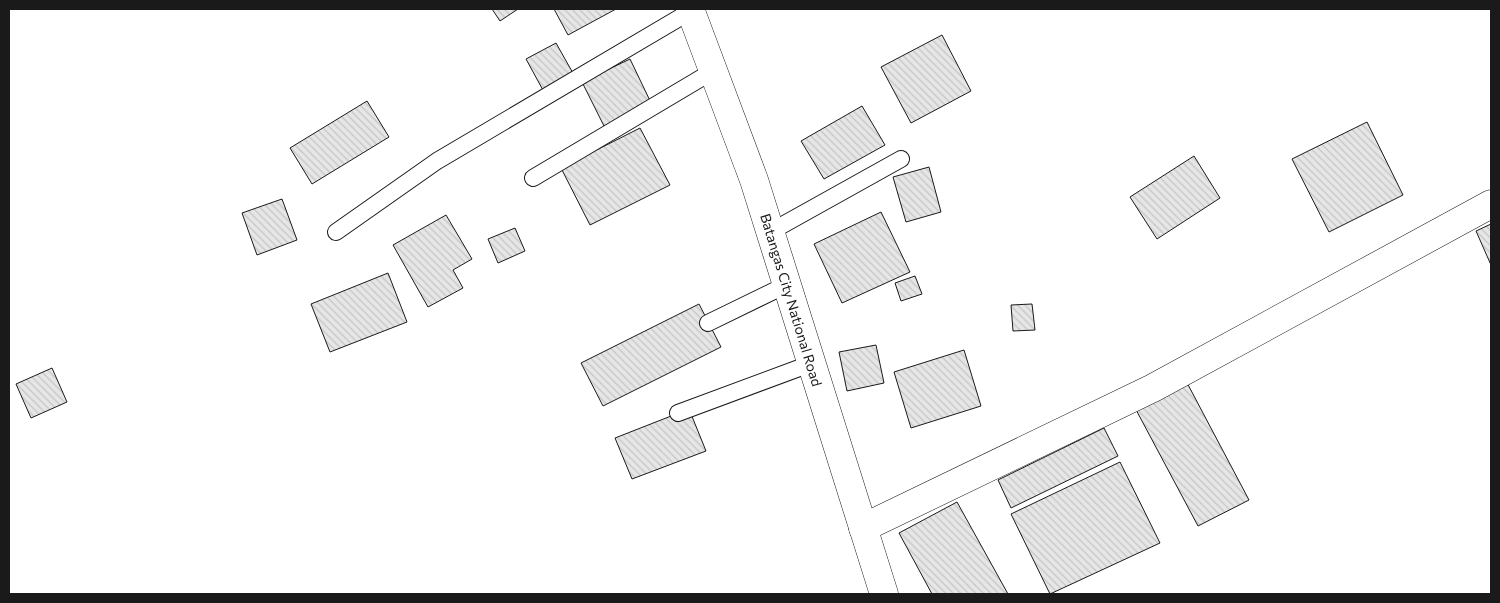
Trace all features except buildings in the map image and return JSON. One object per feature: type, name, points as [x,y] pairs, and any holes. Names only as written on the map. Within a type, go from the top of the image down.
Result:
[{"type":"street","name":"Batangas City National Road","points":[[691,10],[754,180],[810,364],[884,594]]},
{"type":"street","points":[[863,528],[1152,388],[1491,204]]},
{"type":"lane","points":[[336,232],[437,161],[691,10]]},
{"type":"lane","points":[[532,178],[713,71]]},
{"type":"lane","points":[[770,232],[901,159]]},
{"type":"lane","points":[[708,323],[786,285]]},
{"type":"lane","points":[[678,413],[810,364]]}]
